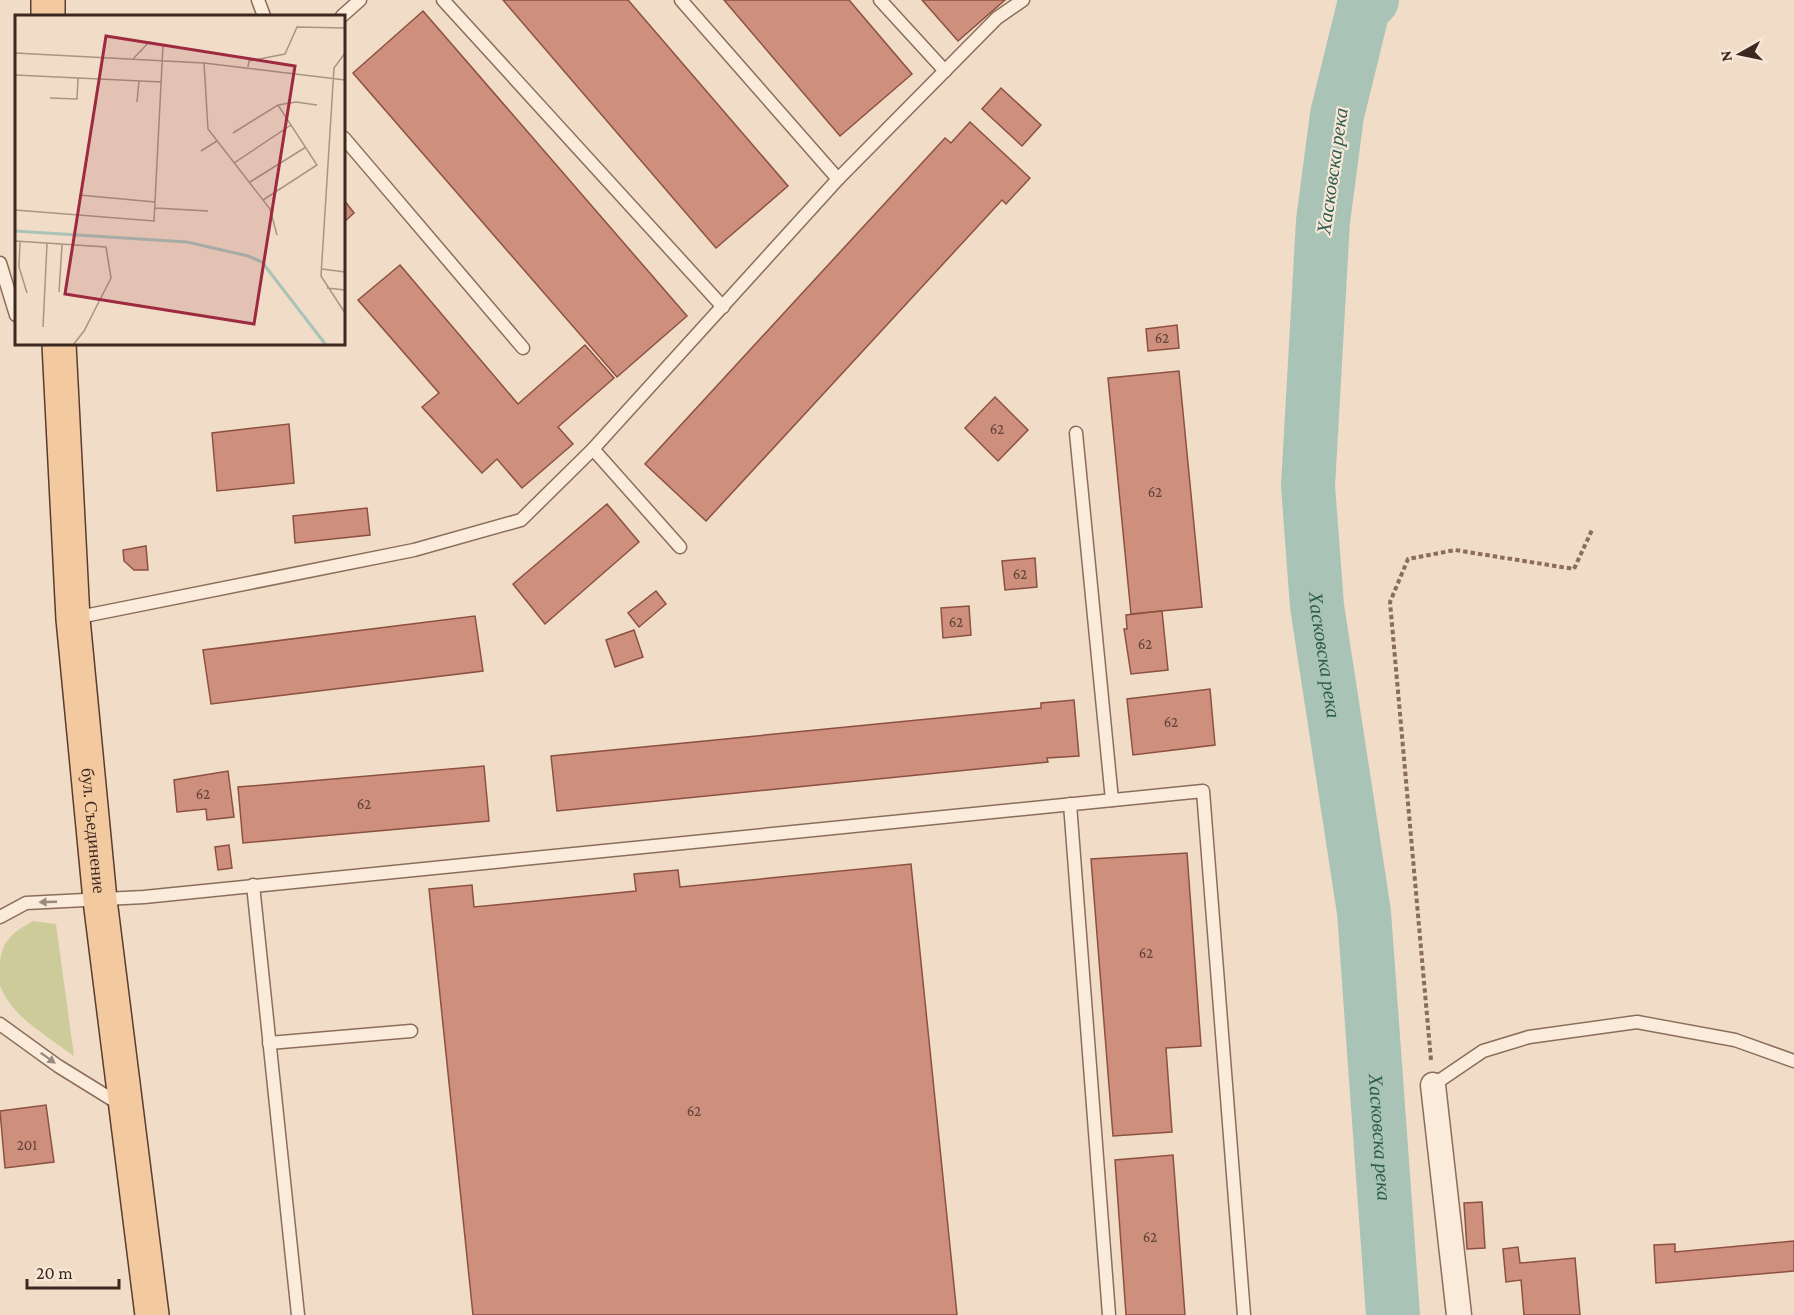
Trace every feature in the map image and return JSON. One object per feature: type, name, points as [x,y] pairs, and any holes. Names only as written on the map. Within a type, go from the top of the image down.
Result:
[{"type":"main road","name":"бул. Съединение","points":[[58,345],[73,619],[100,900],[152,1315]]},
{"type":"street","points":[[1433,1085],[1459,1315]]},
{"type":"lane","points":[[258,0],[264,15]]},
{"type":"lane","points":[[343,15],[360,0]]},
{"type":"lane","points":[[442,0],[723,307]]},
{"type":"lane","points":[[681,0],[837,179]]},
{"type":"lane","points":[[880,0],[945,71]]},
{"type":"lane","points":[[73,619],[414,550],[521,520],[593,449],[837,179],[997,18],[1023,0]]},
{"type":"lane","points":[[345,139],[523,348]]},
{"type":"lane","points":[[0,262],[15,312]]},
{"type":"lane","points":[[1076,433],[1112,800]]},
{"type":"lane","points":[[593,449],[680,547]]},
{"type":"lane","points":[[0,917],[26,903],[100,900],[1203,791],[1244,1315]]},
{"type":"lane","points":[[1070,804],[1108,1315]]},
{"type":"lane","points":[[253,885],[298,1315]]},
{"type":"lane","points":[[1433,1085],[1483,1051],[1529,1037],[1637,1022],[1735,1040],[1794,1061]]},
{"type":"lane","points":[[0,1024],[58,1066],[126,1108]]},
{"type":"lane","points":[[269,1043],[411,1031]]},
{"type":"path","points":[[1433,1085],[1390,602],[1408,559],[1455,550],[1574,569],[1592,530]]},
{"type":"shaded area","points":[[33,921],[56,924],[74,1056],[21,1016],[12,1007],[0,985],[1,958],[5,944],[19,929]]},
{"type":"building","points":[[503,0],[628,0],[788,186],[716,248]]},
{"type":"building","points":[[724,0],[849,0],[912,74],[840,136]]},
{"type":"building","points":[[922,0],[1005,0],[958,41]]},
{"type":"building","points":[[423,11],[687,316],[617,377],[353,73]]},
{"type":"building","points":[[1001,88],[1041,125],[1022,146],[982,109]]},
{"type":"building","points":[[970,122],[1030,178],[1006,204],[1002,200],[706,521],[645,464],[945,138],[951,143]]},
{"type":"building","points":[[345,201],[354,213],[345,221]]},
{"type":"building","points":[[400,265],[518,404],[585,345],[614,378],[558,427],[573,444],[522,488],[497,459],[482,473],[422,407],[439,393],[358,300]]},
{"type":"building","points":[[1177,325],[1179,348],[1148,351],[1146,329]]},
{"type":"building","points":[[1179,371],[1202,607],[1131,614],[1108,378]]},
{"type":"building","points":[[995,397],[1028,430],[998,461],[965,428]]},
{"type":"building","points":[[289,424],[294,483],[217,491],[212,433]]},
{"type":"building","points":[[607,504],[639,542],[545,624],[513,584]]},
{"type":"building","points":[[367,508],[370,535],[295,543],[293,516]]},
{"type":"building","points":[[146,546],[148,570],[134,570],[124,561],[123,550]]},
{"type":"building","points":[[1035,558],[1037,587],[1005,590],[1002,561]]},
{"type":"building","points":[[656,591],[666,604],[639,627],[628,613]]},
{"type":"building","points":[[969,606],[971,635],[943,638],[941,608]]},
{"type":"building","points":[[1162,611],[1168,670],[1131,674],[1124,629],[1127,629],[1126,615]]},
{"type":"building","points":[[475,616],[483,671],[211,704],[203,650]]},
{"type":"building","points":[[634,630],[643,657],[615,667],[606,640]]},
{"type":"building","points":[[1210,689],[1215,745],[1133,755],[1127,699]]},
{"type":"building","points":[[1074,700],[1079,756],[1047,758],[1048,762],[557,811],[551,756],[1041,708],[1041,703]]},
{"type":"building","points":[[484,766],[489,821],[243,843],[238,787]]},
{"type":"building","points":[[228,771],[234,817],[207,820],[206,809],[177,812],[174,780]]},
{"type":"building","points":[[229,845],[232,868],[218,870],[215,847]]},
{"type":"building","points":[[1187,853],[1201,1046],[1166,1048],[1172,1132],[1113,1136],[1091,859]]},
{"type":"building","points":[[911,864],[957,1315],[473,1315],[429,889],[472,885],[474,907],[636,891],[634,874],[678,870],[680,887]]},
{"type":"building","points":[[46,1105],[54,1162],[5,1168],[0,1111]]},
{"type":"building","points":[[1173,1155],[1185,1315],[1126,1315],[1115,1160]]},
{"type":"building","points":[[1482,1202],[1485,1248],[1467,1249],[1464,1203]]},
{"type":"building","points":[[1794,1241],[1794,1271],[1656,1283],[1654,1245],[1675,1244],[1675,1252]]},
{"type":"building","points":[[1518,1247],[1520,1263],[1575,1258],[1580,1315],[1524,1315],[1521,1280],[1506,1282],[1503,1249]]},
{"type":"waterway","name":"Хасковска река","points":[[1372,0],[1363,9],[1337,115],[1323,221],[1308,486],[1317,606],[1364,912],[1393,1315]]}]
